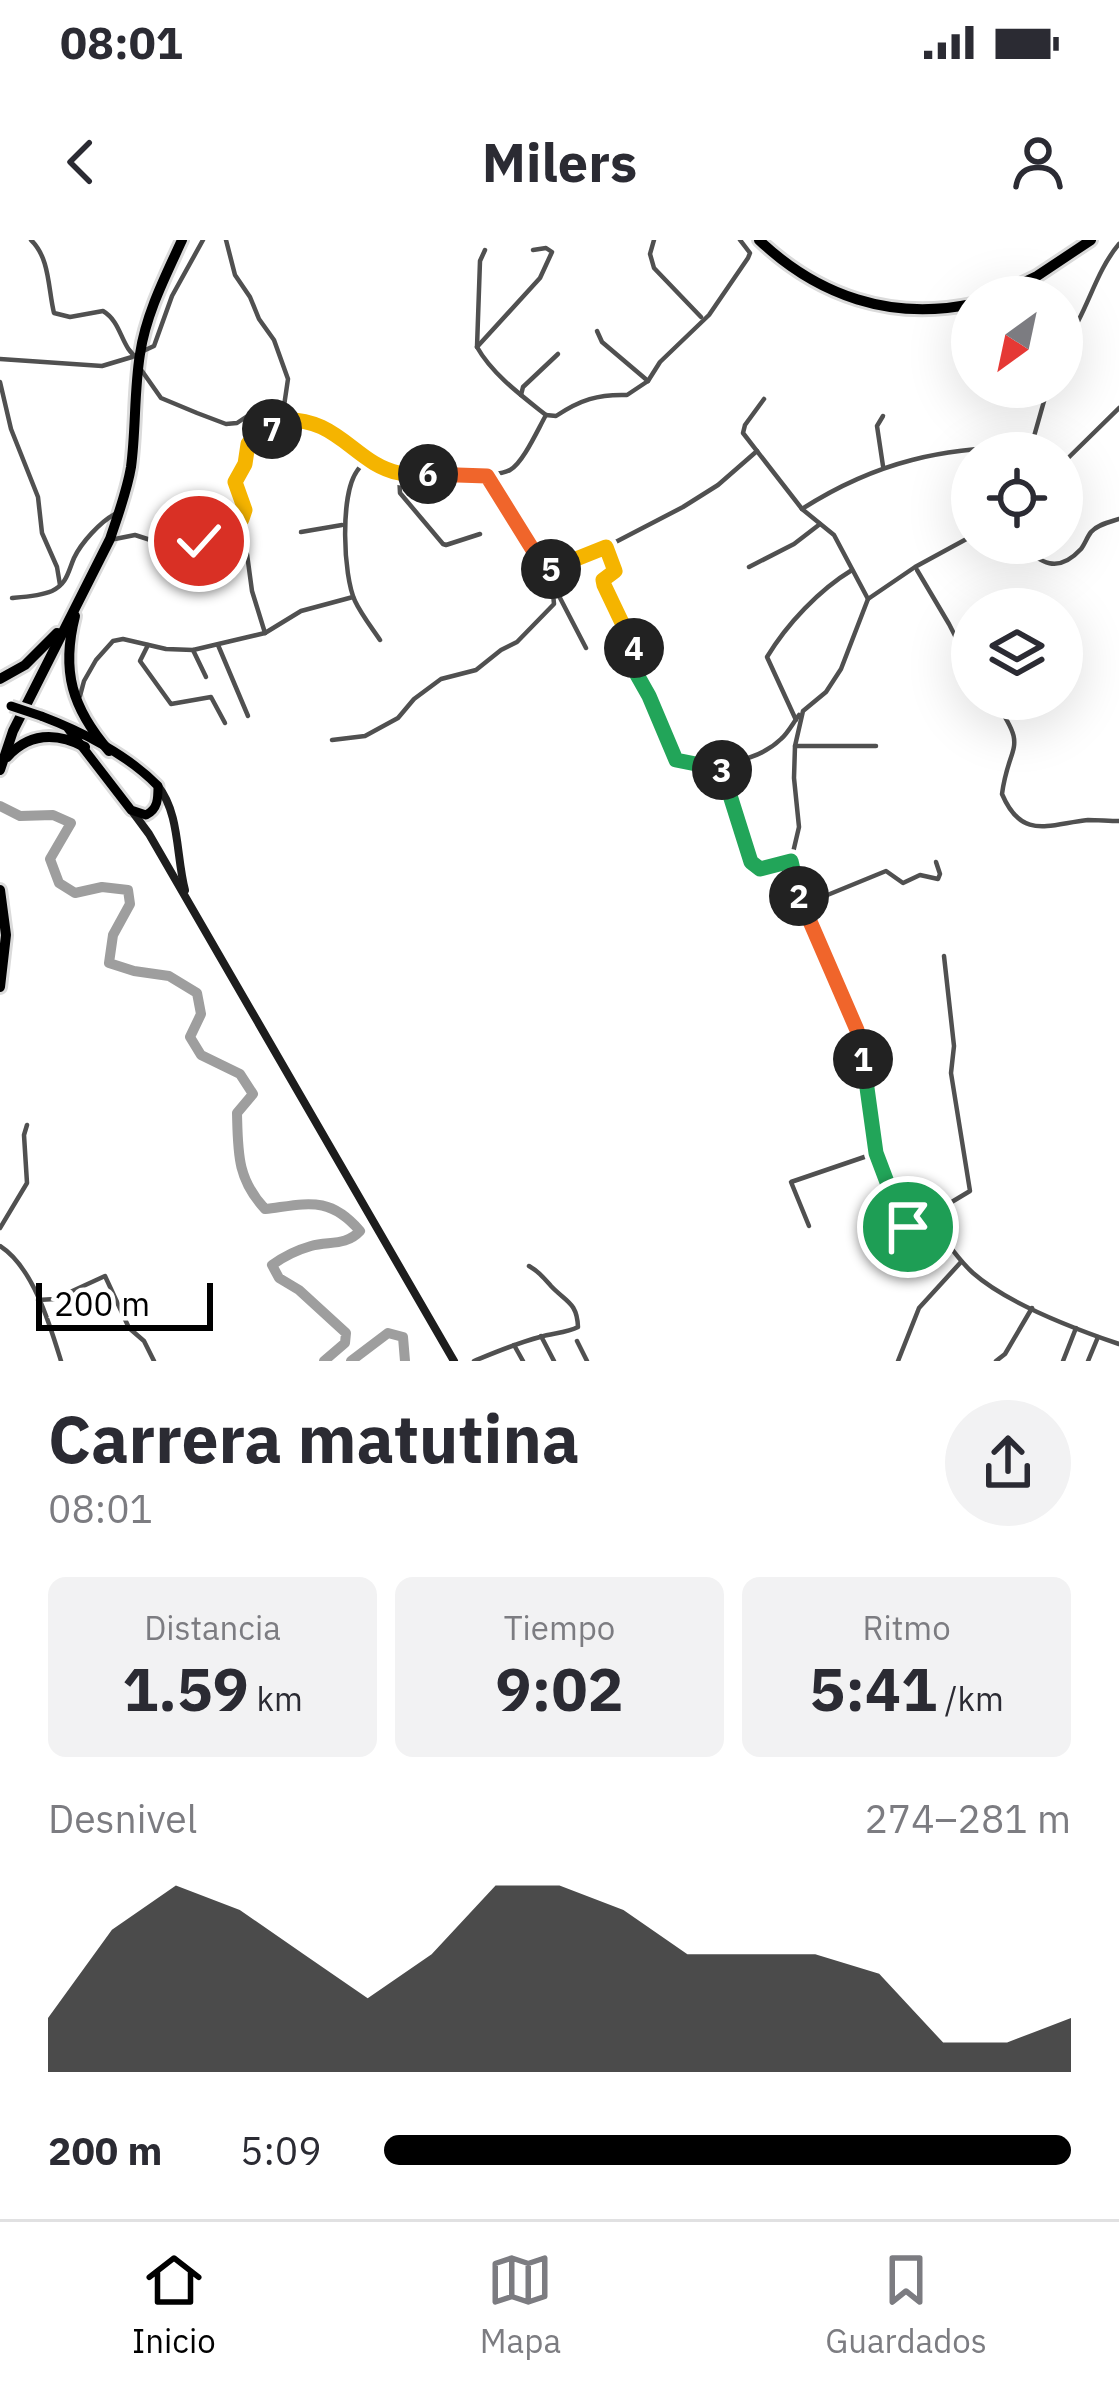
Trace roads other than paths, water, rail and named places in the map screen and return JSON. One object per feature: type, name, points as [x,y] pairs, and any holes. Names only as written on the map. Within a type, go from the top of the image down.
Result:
[{"type":"highway","points":[[1,768],[14,731],[120,512],[131,466],[138,358],[154,303],[182,240]]},
{"type":"highway","points":[[759,240],[797,273],[836,294],[888,308],[951,307]]},
{"type":"highway","points":[[1037,276],[1090,240]]},
{"type":"highway","points":[[79,600],[69,642],[78,706],[109,751]]},
{"type":"highway","points":[[0,679],[26,665],[67,622]]},
{"type":"highway","points":[[1,768],[16,747],[43,736],[58,736],[85,747]]},
{"type":"highway","points":[[0,890],[6,935],[0,988]]},
{"type":"main road","points":[[6,705],[67,727],[158,786],[171,808],[188,903]]},
{"type":"main road","points":[[67,727],[149,834],[454,1361]]},
{"type":"main road","points":[[131,810],[146,815],[153,812],[158,786]]},
{"type":"street","points":[[32,240],[45,264],[54,313],[70,317],[103,311],[116,321],[161,398],[226,424],[252,413],[309,422],[327,429],[374,463],[399,473],[487,476],[512,470],[546,415]]},
{"type":"street","points":[[0,359],[102,366],[138,358],[154,346],[172,296],[203,240]]},
{"type":"street","points":[[110,539],[135,535],[191,546],[208,525],[242,519],[245,510],[235,482],[245,464],[248,444],[283,419],[288,379],[274,340],[235,275],[226,240]]},
{"type":"street","points":[[654,240],[650,254],[654,268],[702,318]]},
{"type":"street","points":[[485,250],[480,261],[477,347],[521,395],[546,415],[556,416],[580,400],[609,393],[627,395],[648,381],[714,309],[748,258],[750,253],[740,240]]},
{"type":"street","points":[[1083,314],[1117,245],[1107,240]]},
{"type":"street","points":[[477,347],[540,278],[552,252],[533,250]]},
{"type":"street","points":[[598,332],[602,342],[648,381]]},
{"type":"street","points":[[521,395],[523,387],[558,355]]},
{"type":"street","points":[[0,382],[10,429],[38,497],[42,533],[61,585]]},
{"type":"street","points":[[764,399],[743,433],[802,509],[834,535],[868,598]]},
{"type":"street","points":[[1083,443],[1119,408]]},
{"type":"street","points":[[883,416],[877,426],[883,466]]},
{"type":"street","points":[[546,571],[606,547],[703,496],[757,451]]},
{"type":"street","points":[[802,509],[883,466],[951,452]]},
{"type":"street","points":[[374,463],[358,469],[344,525],[353,597],[380,640]]},
{"type":"street","points":[[399,473],[400,493],[442,544],[480,534]]},
{"type":"street","points":[[487,476],[546,571],[586,648]]},
{"type":"street","points":[[12,598],[61,585],[76,554],[106,518],[120,512]]},
{"type":"street","points":[[1083,546],[1090,532],[1119,519]]},
{"type":"street","points":[[749,567],[794,544],[820,524]]},
{"type":"street","points":[[301,532],[344,525]]},
{"type":"street","points":[[606,547],[615,571],[603,580],[604,585],[639,657],[636,673],[671,753],[683,762],[740,761],[782,739],[841,669],[868,598],[951,547]]},
{"type":"street","points":[[247,554],[265,633]]},
{"type":"street","points":[[915,567],[951,626]]},
{"type":"street","points":[[796,720],[767,657],[785,626],[853,570]]},
{"type":"street","points":[[332,740],[365,736],[382,727],[441,679],[476,670],[517,642],[554,604],[552,584]]},
{"type":"street","points":[[77,681],[113,641],[193,650],[265,633],[301,611],[353,597]]},
{"type":"street","points":[[148,645],[140,661],[166,701],[176,704],[211,697],[225,723]]},
{"type":"street","points":[[218,645],[248,716]]},
{"type":"street","points":[[193,650],[206,677]]},
{"type":"street","points":[[803,711],[794,778],[800,827],[791,861],[803,905],[857,1030],[876,1153],[896,1206],[915,1232],[935,1230]]},
{"type":"street","points":[[1008,720],[1013,727],[1013,755],[1002,794],[1011,811],[1029,826],[1049,828],[1089,820],[1119,821]]},
{"type":"street","points":[[796,746],[876,746]]},
{"type":"street","points":[[720,762],[755,867],[791,861]]},
{"type":"street","points":[[803,905],[886,871],[903,883],[920,875],[938,879],[936,862]]},
{"type":"street","points":[[944,956],[954,1046],[951,1073],[970,1191],[935,1212],[935,1230],[961,1262],[995,1290],[1119,1344]]},
{"type":"street","points":[[0,1228],[27,1183],[27,1125]]},
{"type":"street","points":[[809,1226],[791,1182],[876,1153]]},
{"type":"street","points":[[0,1246],[20,1264],[61,1361]]},
{"type":"street","points":[[898,1361],[919,1308],[961,1262]]},
{"type":"street","points":[[474,1361],[541,1336],[572,1331],[580,1324],[567,1298],[529,1266]]},
{"type":"street","points":[[38,1300],[55,1299],[105,1276],[128,1328],[144,1341],[154,1361]]},
{"type":"street","points":[[996,1361],[1005,1354],[1032,1307]]},
{"type":"street","points":[[1063,1361],[1076,1328]]},
{"type":"street","points":[[541,1336],[554,1361]]},
{"type":"street","points":[[1088,1361],[1098,1337]]},
{"type":"street","points":[[577,1341],[587,1361]]},
{"type":"street","points":[[514,1345],[523,1361]]},
{"type":"waterway","points":[[0,806],[20,816],[53,815],[71,823],[50,859],[59,883],[75,893],[102,887],[128,890],[130,904],[113,935],[109,963],[169,976],[197,993],[201,1014],[190,1037],[201,1055],[240,1074],[253,1094],[237,1113],[239,1153],[249,1187],[265,1209],[305,1204],[327,1207],[360,1231],[272,1265],[279,1278],[346,1333],[345,1343],[324,1361]]},
{"type":"waterway","points":[[351,1361],[388,1333],[403,1337],[405,1361]]}]
